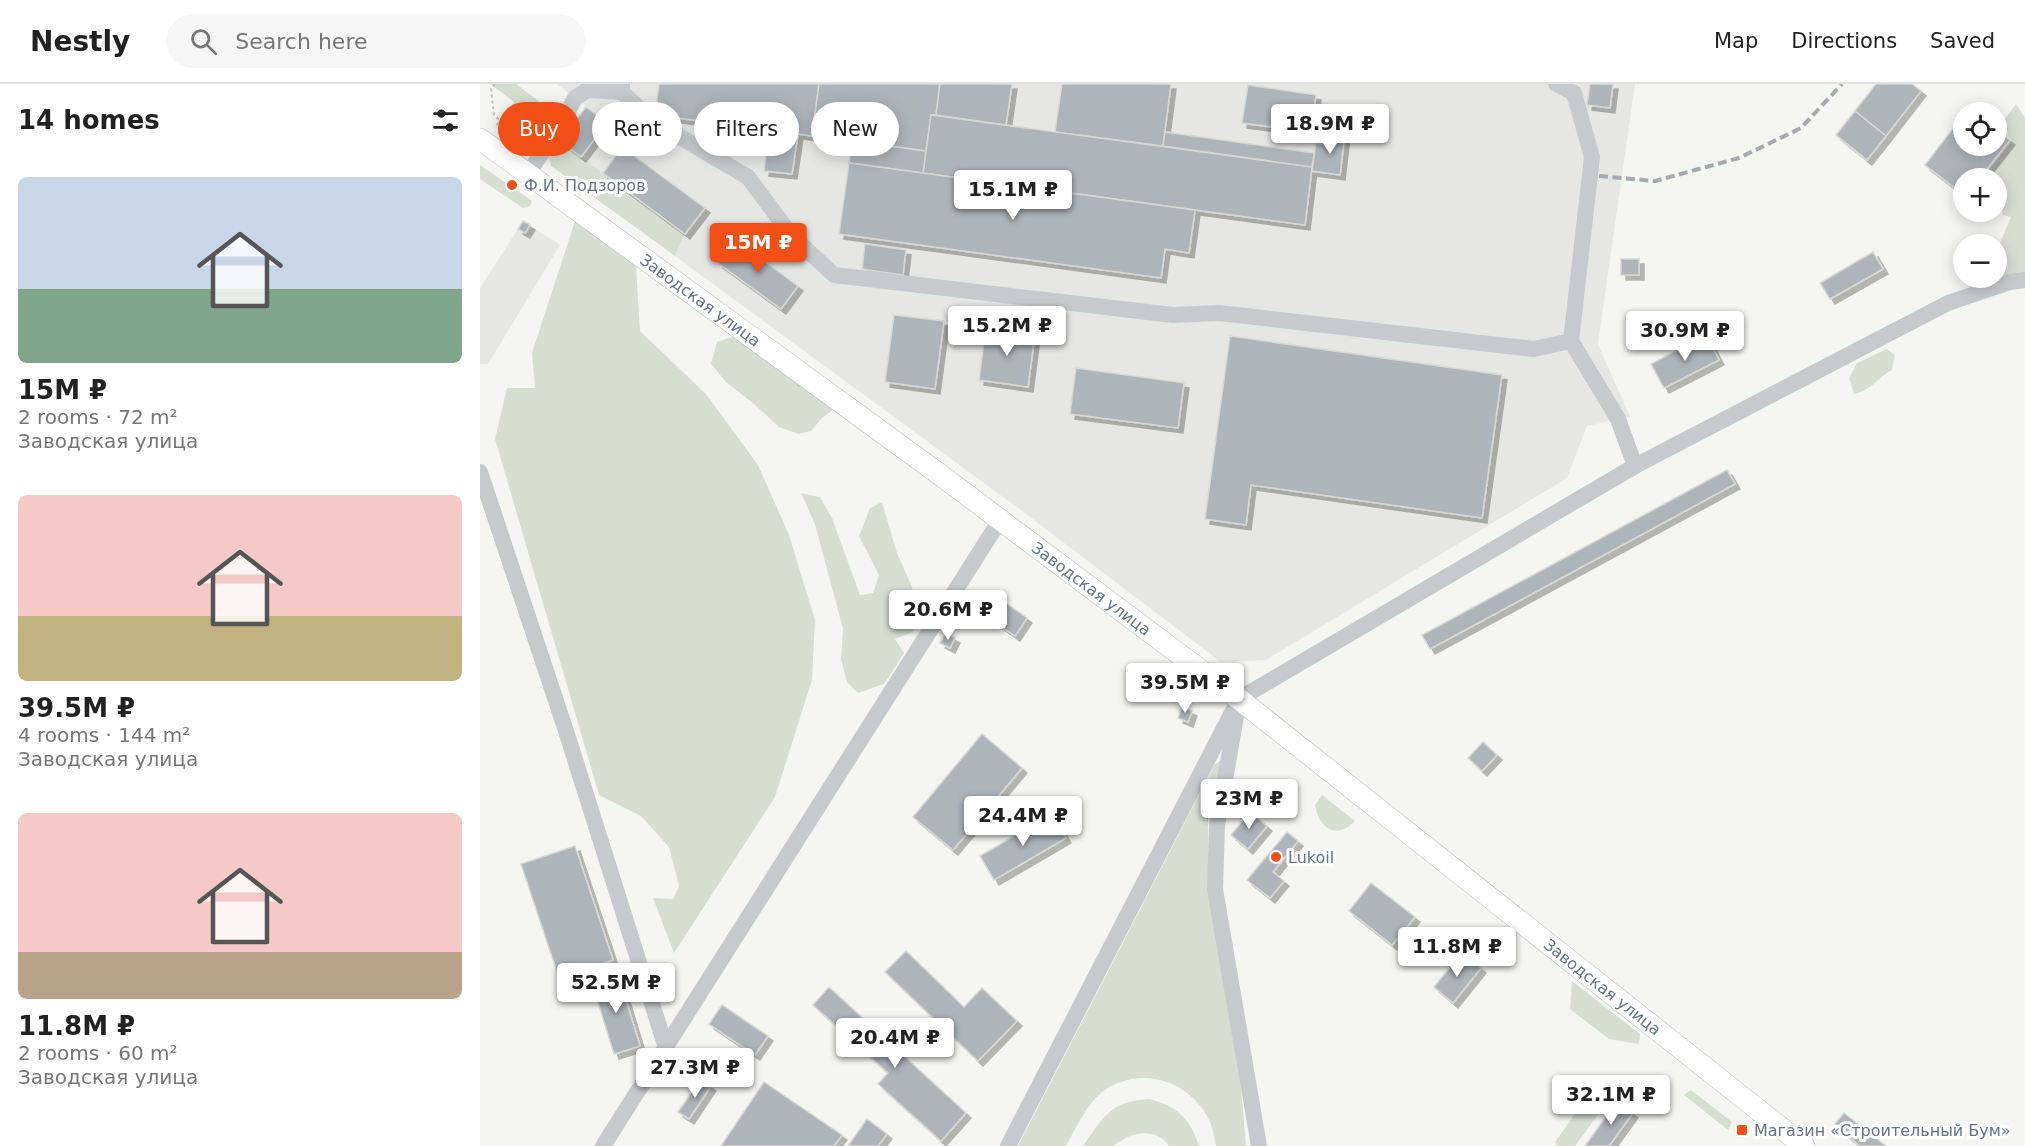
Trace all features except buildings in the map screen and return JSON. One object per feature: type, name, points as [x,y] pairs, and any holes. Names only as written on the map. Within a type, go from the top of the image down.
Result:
[{"type":"main road","name":"Заводская улица","points":[[480,138],[523,164],[1239,699],[1804,1146]]},
{"type":"street","points":[[1556,84],[1574,93],[1592,157],[1571,341],[1618,419],[1635,466]]},
{"type":"street","points":[[523,164],[557,132],[575,98],[587,90],[622,88],[651,120],[748,177],[791,235],[834,276],[1173,315],[1219,313],[1534,349],[1571,341]]},
{"type":"street","points":[[1008,1146],[1239,699],[1635,466],[1948,303],[2010,282],[2025,280]]},
{"type":"street","points":[[480,472],[566,731],[666,1048]]},
{"type":"street","points":[[603,1146],[1000,520]]},
{"type":"street","points":[[1239,699],[1217,826],[1215,889],[1259,1146]]},
{"type":"path","points":[[495,84],[491,89],[494,115],[498,119]]},
{"type":"path","points":[[523,156],[523,164]]},
{"type":"shaded area","points":[[490,84],[516,84],[540,102],[514,102]]},
{"type":"shaded area","points":[[557,84],[1635,84],[1598,344],[1630,417],[1587,426],[1567,478],[1266,660],[1221,662],[1022,511],[675,256],[685,234],[580,156],[580,115],[586,107]]},
{"type":"shaded area","points":[[2016,104],[2025,118],[2025,276],[2007,280],[2007,234],[2004,234],[2011,217],[2007,216],[2007,168],[1991,168],[2000,156],[2007,156],[2007,147],[2012,141],[2007,136],[2007,116]]},
{"type":"shaded area","points":[[550,156],[580,156],[685,234],[675,256],[551,166]]},
{"type":"shaded area","points":[[480,165],[532,201],[530,206],[523,208],[480,179]]},
{"type":"shaded area","points":[[523,221],[560,245],[488,364],[480,364],[480,288]]},
{"type":"shaded area","points":[[575,221],[636,266],[640,331],[706,394],[758,465],[789,535],[815,620],[812,680],[775,797],[674,953],[653,898],[673,899],[679,886],[669,847],[641,816],[599,795],[495,439],[507,388],[535,388],[532,353]]},
{"type":"shaded area","points":[[732,337],[746,344],[835,408],[811,431],[799,434],[779,427],[726,382],[711,364],[717,342]]},
{"type":"shaded area","points":[[1887,349],[1895,355],[1892,370],[1870,387],[1854,394],[1849,378],[1857,363]]},
{"type":"shaded area","points":[[801,493],[820,497],[832,518],[860,595],[873,593],[879,575],[859,536],[870,508],[882,502],[897,553],[912,587],[917,627],[911,633],[895,639],[904,653],[884,684],[858,693],[847,682],[841,659],[843,629],[815,524]]},
{"type":"shaded area","points":[[1221,760],[1224,768],[1208,818],[1209,889],[1240,1076],[1246,1146],[1216,1146],[1209,1119],[1194,1099],[1171,1083],[1143,1078],[1115,1084],[1096,1097],[1066,1146],[1018,1146],[1215,764]]},
{"type":"shaded area","points":[[1322,795],[1355,821],[1342,830],[1335,831],[1325,826],[1320,820],[1315,805]]},
{"type":"shaded area","points":[[1572,981],[1640,1034],[1639,1044],[1609,1039],[1570,1009]]},
{"type":"shaded area","points":[[1604,1087],[1614,1093],[1575,1146],[1557,1146],[1555,1142],[1587,1097]]},
{"type":"shaded area","points":[[1691,1090],[1732,1122],[1728,1130],[1684,1095]]},
{"type":"shaded area","points":[[1149,1099],[1167,1105],[1181,1115],[1187,1121],[1199,1146],[1169,1146],[1157,1136],[1142,1133],[1127,1137],[1114,1146],[1083,1146],[1109,1112],[1125,1103]]},
{"type":"railway","points":[[1599,176],[1655,181],[1739,158],[1801,128],[1842,84]]},
{"type":"place","name":"Ф.И. Подзоров","points":[[512,185]]},
{"type":"place","name":"Lukoil","points":[[1276,857]]},
{"type":"place","name":"Магазин «Строительный Бум»","points":[[1742,1130]]}]
